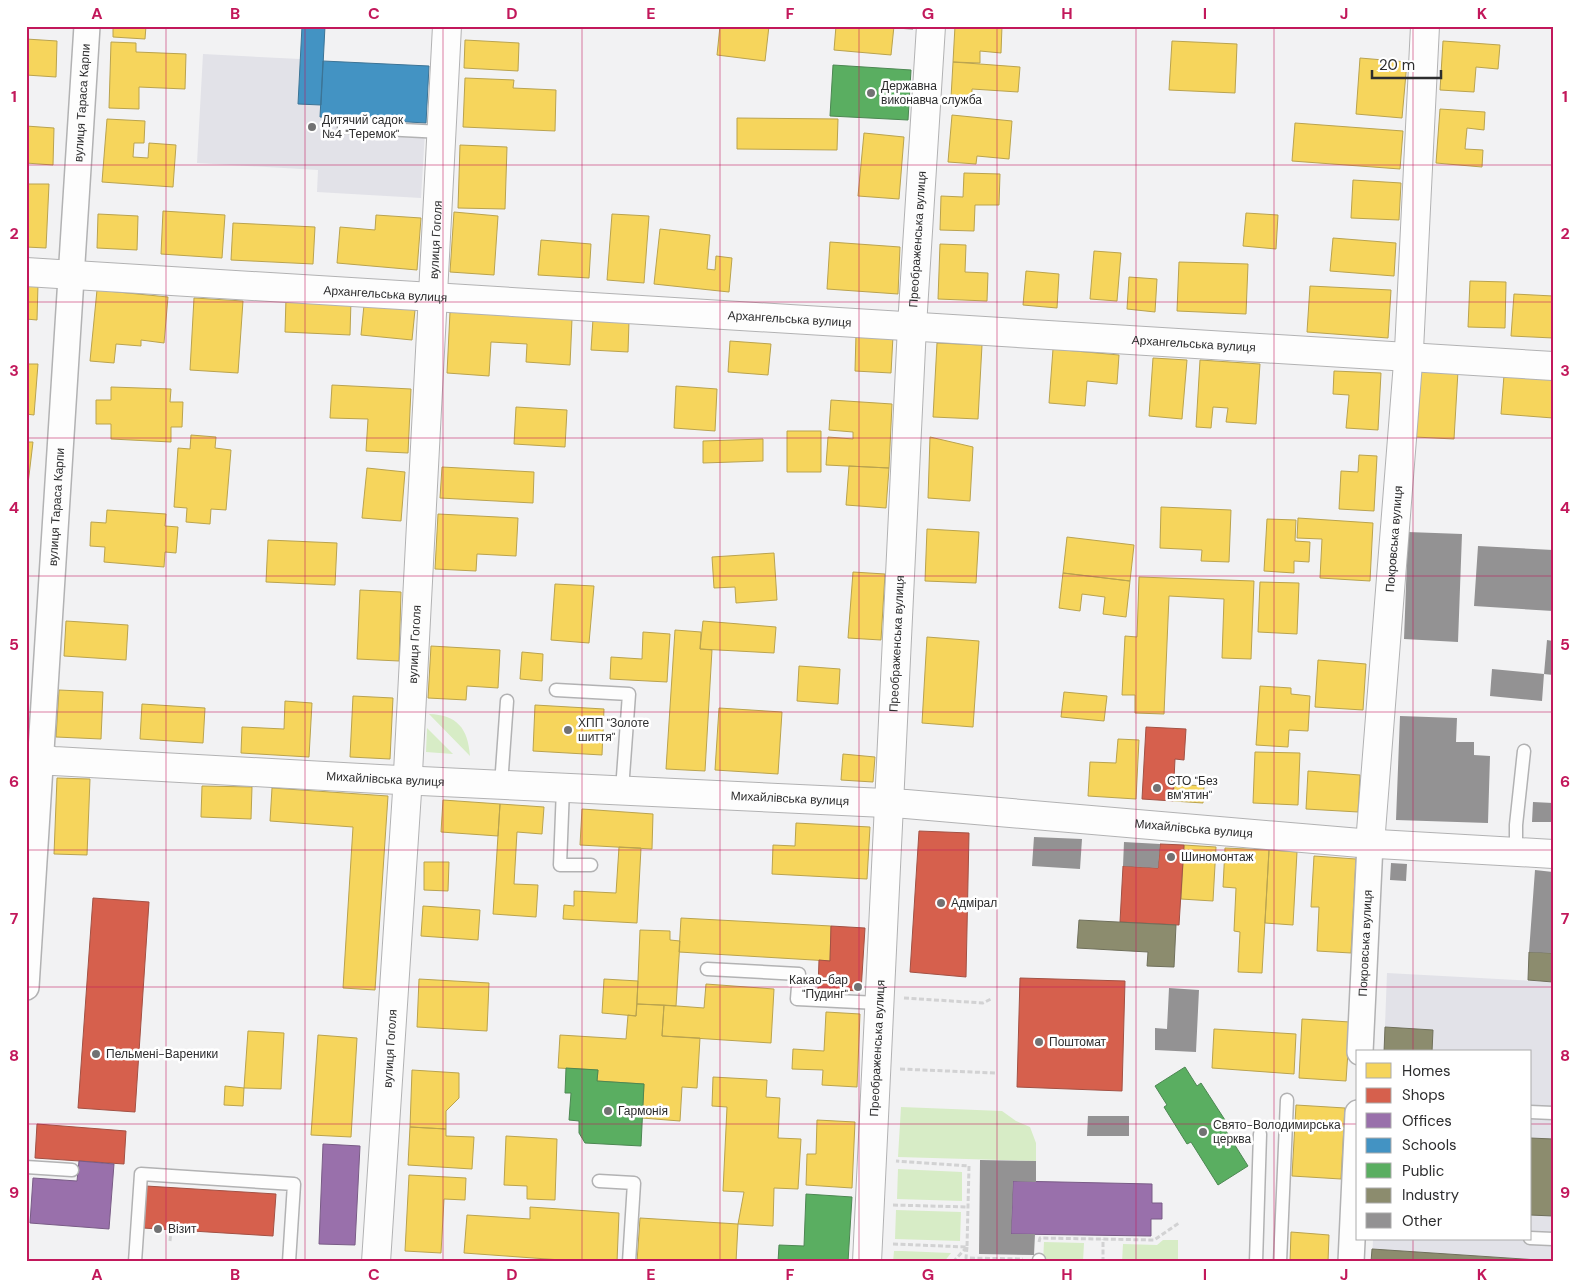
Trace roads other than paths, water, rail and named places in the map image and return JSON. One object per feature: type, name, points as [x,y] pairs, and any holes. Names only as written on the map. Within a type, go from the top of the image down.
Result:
[{"type":"street","name":"вулиця Тараса Карпи","points":[[26,987],[33,759],[71,274],[87,26]]},
{"type":"street","name":"вулиця Гоголя","points":[[376,1262],[407,780],[447,26]]},
{"type":"street","name":"Преображенська вулиця","points":[[875,1253],[891,1001],[889,804],[912,326],[931,26]]},
{"type":"street","name":"Покровська вулиця","points":[[1360,1050],[1370,844],[1408,357],[1426,26]]},
{"type":"street","name":"Архангельська вулиця","points":[[26,272],[1553,366]]},
{"type":"street","name":"Михайлівська вулиця","points":[[33,759],[889,804],[1370,844],[1553,854]]},
{"type":"street","points":[[1351,1262],[1355,1229],[1356,1190]]},
{"type":"lane","points":[[344,127],[442,132]]},
{"type":"lane","points":[[556,690],[629,694],[622,790]]},
{"type":"lane","points":[[501,785],[507,701]]},
{"type":"lane","points":[[1516,853],[1516,825],[1524,751]]},
{"type":"lane","points":[[563,788],[560,865],[591,865]]},
{"type":"lane","points":[[707,969],[799,974],[797,999],[891,1001]]},
{"type":"lane","points":[[1280,1262],[1287,1100]]},
{"type":"lane","points":[[1532,1112],[1553,1113]]},
{"type":"lane","points":[[1256,1262],[1260,1134]]},
{"type":"lane","points":[[26,1167],[72,1170]]},
{"type":"lane","points":[[136,1262],[141,1174],[294,1184],[289,1262]]},
{"type":"lane","points":[[599,1181],[634,1183],[629,1262]]},
{"type":"lane","points":[[1532,1238],[1553,1239]]},
{"type":"place","name":"Державна виконавча служба","points":[[871,93]]},
{"type":"place","name":"Дитячий садок №4 \"Теремок\"","points":[[312,127]]},
{"type":"place","name":"ХПП \"Золоте шиття\"","points":[[568,730]]},
{"type":"place","name":"СТО \"Без вм'ятин\"","points":[[1157,788]]},
{"type":"place","name":"Шиномонтаж","points":[[1171,857]]},
{"type":"place","name":"Адмірал","points":[[941,903]]},
{"type":"place","name":"Какао-бар \"Пудинг\"","points":[[858,987]]},
{"type":"place","name":"Поштомат","points":[[1039,1042]]},
{"type":"place","name":"Пельмені-Вареники","points":[[96,1054]]},
{"type":"place","name":"Гармонія","points":[[608,1111]]},
{"type":"place","name":"Свято-Володимирська церква","points":[[1203,1132]]},
{"type":"place","name":"Візит","points":[[158,1229]]}]
